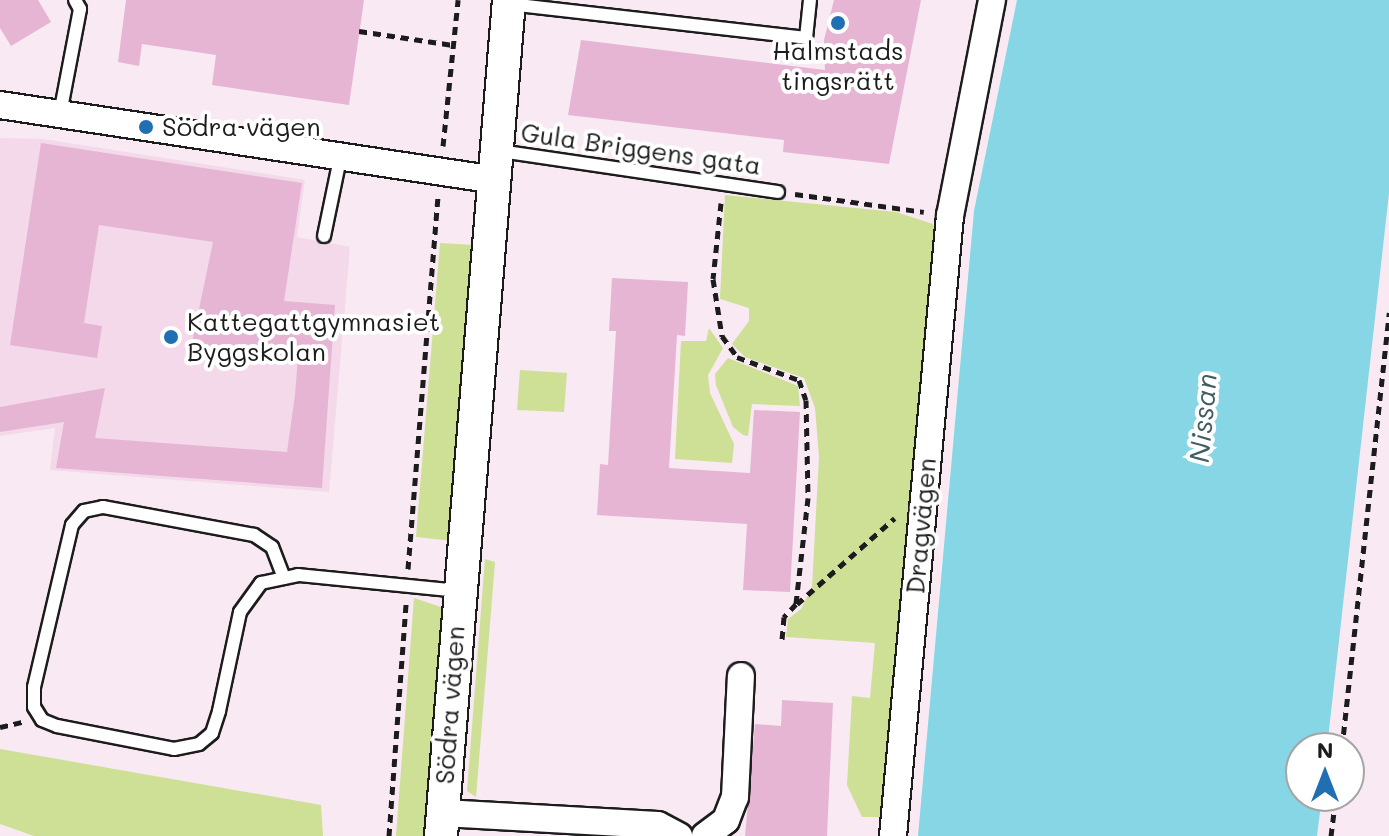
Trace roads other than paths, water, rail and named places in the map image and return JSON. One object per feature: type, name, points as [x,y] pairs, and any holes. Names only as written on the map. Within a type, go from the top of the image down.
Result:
[{"type":"street","name":"Dragvägen","points":[[893,836],[950,216],[992,0]]},
{"type":"street","name":"Södra vägen","points":[[442,824],[458,591],[509,2]]},
{"type":"street","points":[[0,105],[440,175],[495,165]]},
{"type":"street","points":[[705,836],[726,820],[735,797],[741,676]]},
{"type":"street","points":[[442,824],[658,825],[679,836]]},
{"type":"lane","points":[[60,114],[80,9],[75,0]]},
{"type":"lane","points":[[509,2],[806,38],[810,0]]},
{"type":"lane","points":[[324,236],[340,159]]},
{"type":"lane","name":"Gula Briggens gata","points":[[495,165],[722,183],[778,192]]},
{"type":"lane","points":[[284,578],[272,547],[254,535],[103,507],[84,511],[72,525],[34,687],[34,707],[42,720],[57,726],[174,749],[199,744],[212,733],[219,711],[240,612],[261,583],[284,578],[458,591]]},
{"type":"water","name":"Nissan","points":[[1017,0],[1389,0],[1389,193],[1329,732],[1285,732],[1285,812],[1320,812],[1317,836],[918,836],[974,211]]},
{"type":"place","name":"Halmstads tingsrätt","points":[[838,23]]},
{"type":"place","name":"Södra vägen","points":[[146,127]]},
{"type":"place","name":"Kattegattgymnasiet Byggskolan","points":[[171,337]]}]
